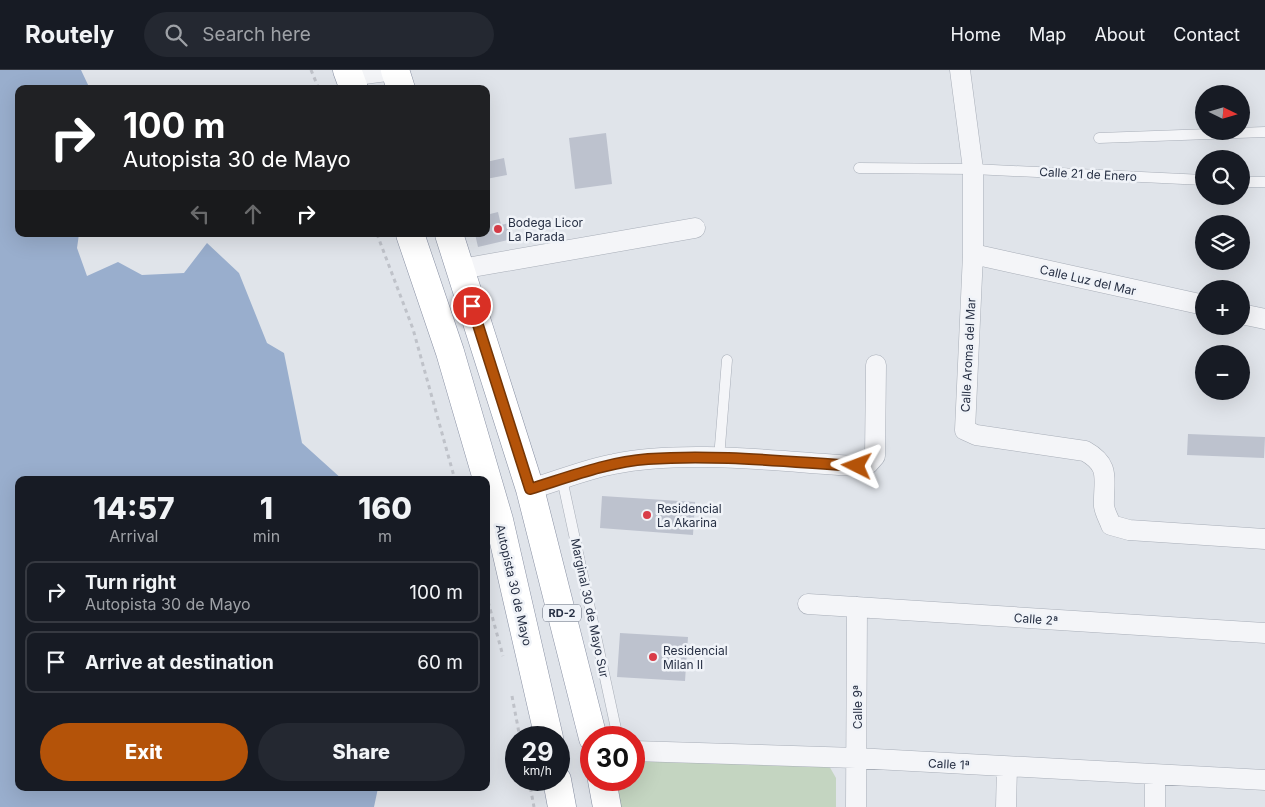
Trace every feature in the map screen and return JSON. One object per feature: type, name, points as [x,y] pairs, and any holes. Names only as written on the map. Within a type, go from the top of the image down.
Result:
[{"type":"highway","points":[[394,70],[400,85]]},
{"type":"highway","name":"Autopista 30 de Mayo","points":[[411,237],[450,352],[487,476]]},
{"type":"highway","name":"RD-2","points":[[450,237],[530,489],[590,726]]},
{"type":"highway","name":"Autopista 30 de Mayo","points":[[490,486],[500,520],[546,726]]},
{"type":"highway","points":[[559,791],[562,807]]},
{"type":"highway","points":[[604,791],[607,807]]},
{"type":"street","points":[[350,78],[394,70]]},
{"type":"street","name":"Calle Aroma del Mar","points":[[960,70],[973,169],[973,254],[965,430],[976,435],[1085,451],[1097,458],[1105,472],[1104,509],[1111,525],[1129,530],[1265,539]]},
{"type":"street","points":[[461,269],[695,228]]},
{"type":"street","name":"Calle Luz del Mar","points":[[973,254],[1195,303]]},
{"type":"street","points":[[1250,316],[1265,319]]},
{"type":"street","points":[[530,489],[613,464],[648,459],[719,458],[857,466],[868,464],[875,456],[876,365]]},
{"type":"street","name":"Calle 2ª","points":[[808,604],[1265,633]]},
{"type":"street","name":"Calle 9ª","points":[[856,807],[857,607]]},
{"type":"street","name":"Calle 1ª","points":[[645,751],[856,758],[1155,776],[1265,780]]},
{"type":"street","points":[[1006,807],[1007,767]]},
{"type":"street","points":[[1155,776],[1155,807]]},
{"type":"lane","points":[[1099,138],[1265,132]]},
{"type":"lane","name":"Calle 21 de Enero","points":[[859,168],[973,169],[1195,180]]},
{"type":"lane","points":[[1250,182],[1265,182]]},
{"type":"lane","points":[[719,458],[727,360]]},
{"type":"lane","name":"Marginal 30 de Mayo Sur","points":[[562,479],[615,726]]},
{"type":"path","points":[[311,70],[317,85]]},
{"type":"path","points":[[379,237],[413,329],[454,476]]},
{"type":"path","points":[[490,609],[505,666]]},
{"type":"path","points":[[511,693],[518,726]]},
{"type":"path","points":[[530,791],[534,807]]},
{"type":"green space","points":[[645,756],[828,764],[836,778],[836,807],[621,807],[619,791],[645,791]]},
{"type":"water","points":[[0,70],[81,70],[88,85],[15,85],[15,237],[79,237],[77,248],[87,276],[118,262],[142,275],[184,273],[207,243],[239,273],[267,343],[284,353],[302,443],[339,476],[15,476],[15,791],[377,791],[374,807],[0,807]]},
{"type":"building","points":[[606,133],[612,184],[575,189],[569,138]]},
{"type":"building","points":[[504,158],[507,175],[490,178],[490,161]]},
{"type":"building","name":"Bodega Licor La Parada","points":[[498,212],[501,225],[509,223],[512,239],[478,247],[476,237],[490,237],[490,214]]},
{"type":"building","points":[[1188,434],[1265,437],[1264,458],[1187,455]]},
{"type":"building","name":"Residencial La Akarina","points":[[602,496],[695,502],[693,535],[600,528]]},
{"type":"building","name":"Residencial Milan II","points":[[620,633],[688,637],[685,681],[617,677]]},
{"type":"place","name":"Bodega Licor La Parada","points":[[498,229]]},
{"type":"place","name":"Residencial La Akarina","points":[[647,515]]},
{"type":"place","name":"Residencial Milan II","points":[[653,657]]},
{"type":"route","points":[[472,306],[530,489],[613,464],[648,459],[719,458],[857,466]]}]
